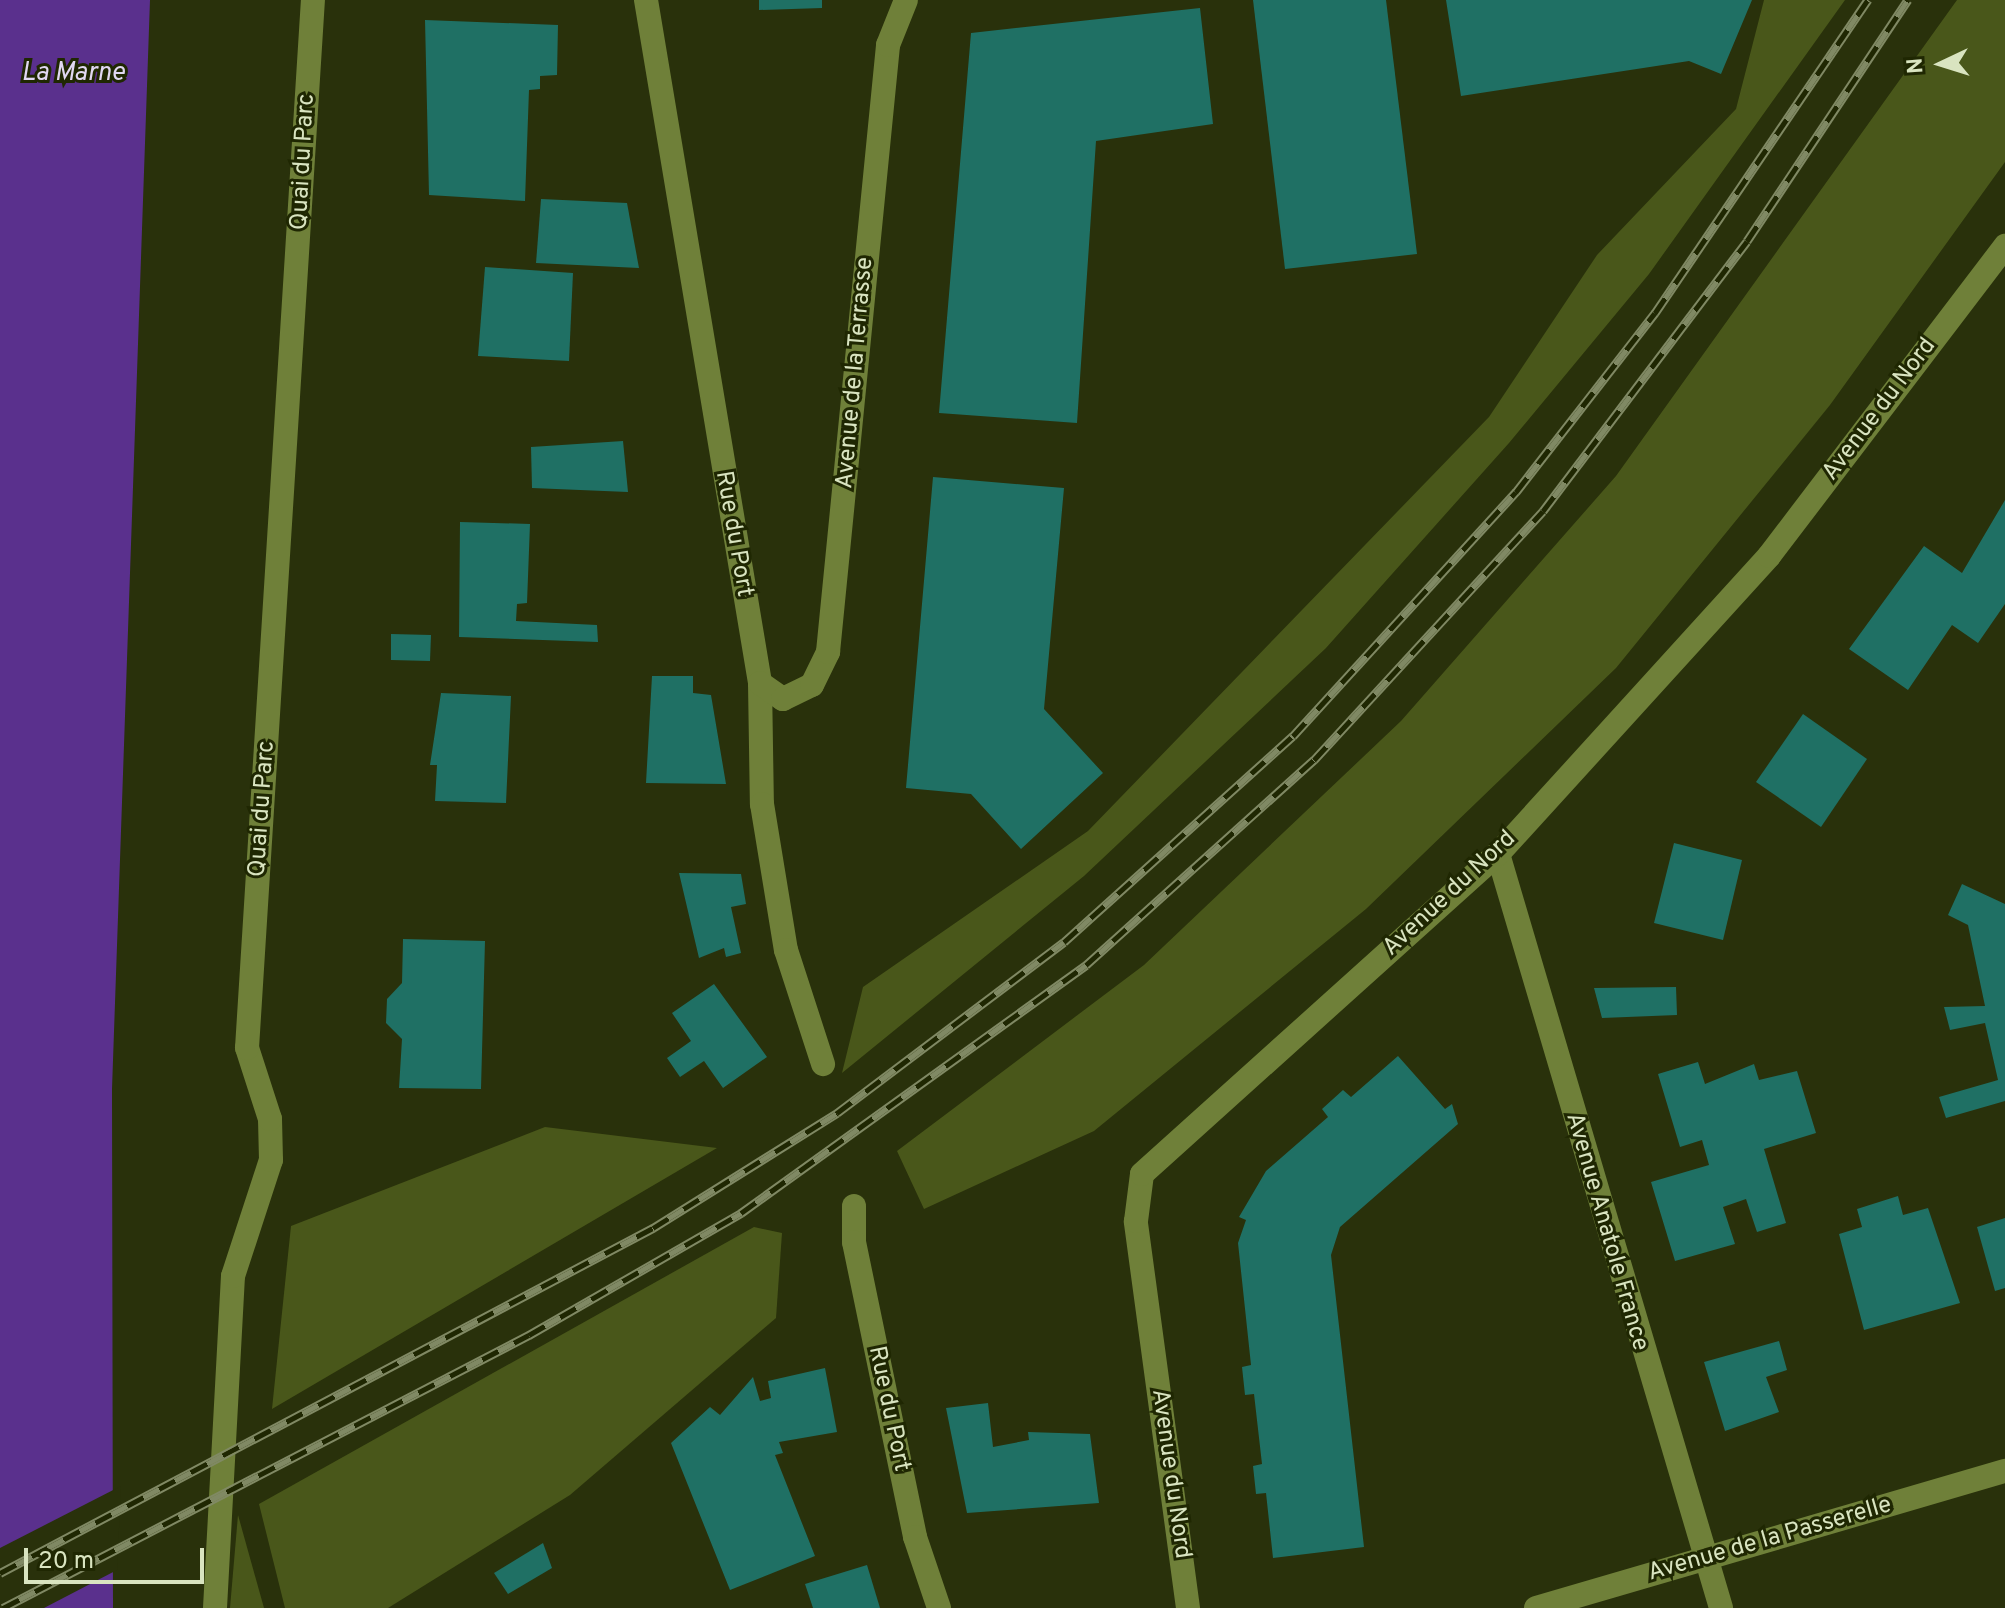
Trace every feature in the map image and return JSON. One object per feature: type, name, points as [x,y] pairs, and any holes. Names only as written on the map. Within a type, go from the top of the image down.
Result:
[{"type":"street","name":"Quai du Parc","points":[[215,1608],[233,1276],[271,1160],[270,1119],[247,1048],[313,0]]},
{"type":"street","name":"Rue du Port","points":[[646,0],[760,683],[762,804],[786,950],[823,1064]]},
{"type":"street","name":"Avenue de la Terrasse","points":[[760,683],[783,699],[812,685],[828,652],[888,45],[906,0]]},
{"type":"street","name":"Avenue du Nord","points":[[1188,1608],[1136,1221],[1142,1174],[1498,854],[1769,556],[2005,246]]},
{"type":"street","name":"Avenue Anatole France","points":[[1498,854],[1704,1559],[1721,1608]]},
{"type":"street","name":"Rue du Port","points":[[854,1206],[854,1242],[915,1537],[939,1608]]},
{"type":"street","name":"Avenue de la Passerelle","points":[[1536,1608],[2005,1471]]},
{"type":"green space","points":[[1764,0],[1845,0],[1649,274],[1509,443],[1326,648],[1084,876],[842,1073],[863,987],[1088,831],[1489,417],[1597,255],[1736,109]]},
{"type":"green space","points":[[1957,0],[2005,0],[2005,162],[1830,405],[1616,668],[1366,909],[1094,1131],[924,1209],[897,1151],[1144,965],[1401,721],[1616,476]]},
{"type":"green space","points":[[545,1127],[717,1148],[272,1409],[291,1226]]},
{"type":"green space","points":[[754,1227],[782,1233],[776,1318],[570,1495],[388,1608],[285,1608],[259,1504]]},
{"type":"green space","points":[[238,1515],[264,1608],[230,1608]]},
{"type":"water","name":"La Marne","points":[[0,0],[150,0],[112,1089],[113,1608],[0,1608]]},
{"type":"pier","points":[[121,1486],[117,1570],[44,1608],[0,1608],[0,1548]]},
{"type":"building","points":[[759,0],[822,0],[822,8],[759,10]]},
{"type":"building","points":[[1253,0],[1386,0],[1417,254],[1285,269]]},
{"type":"building","points":[[1446,0],[1752,0],[1721,74],[1689,61],[1461,96]]},
{"type":"building","points":[[1200,8],[1213,124],[1096,141],[1077,423],[939,413],[971,33]]},
{"type":"building","points":[[425,20],[558,25],[557,75],[540,76],[540,89],[529,90],[525,201],[429,195]]},
{"type":"building","points":[[541,199],[627,203],[639,268],[536,263]]},
{"type":"building","points":[[485,267],[573,273],[569,361],[478,356]]},
{"type":"building","points":[[623,441],[628,492],[532,488],[531,447]]},
{"type":"building","points":[[933,477],[1064,488],[1044,709],[1103,773],[1021,849],[971,794],[906,788]]},
{"type":"building","points":[[2005,500],[2005,604],[1978,643],[1952,625],[1908,690],[1849,649],[1924,546],[1962,573]]},
{"type":"building","points":[[460,522],[530,524],[527,603],[517,604],[516,621],[597,625],[598,642],[459,637]]},
{"type":"building","points":[[391,634],[431,635],[430,661],[391,660]]},
{"type":"building","points":[[652,676],[693,676],[693,693],[711,695],[726,784],[646,783]]},
{"type":"building","points":[[441,693],[511,696],[506,803],[435,801],[437,765],[430,765]]},
{"type":"building","points":[[1803,714],[1867,759],[1821,827],[1756,782]]},
{"type":"building","points":[[1674,843],[1742,860],[1723,940],[1654,923]]},
{"type":"building","points":[[679,873],[741,874],[746,904],[731,907],[741,953],[726,957],[724,948],[699,958]]},
{"type":"building","points":[[1962,884],[2005,904],[2005,1101],[1946,1118],[1939,1097],[1998,1080],[1985,1023],[1950,1030],[1944,1007],[1985,1006],[1968,925],[1948,915]]},
{"type":"building","points":[[403,939],[485,941],[481,1089],[399,1088],[402,1039],[386,1023],[387,999],[402,983]]},
{"type":"building","points":[[714,984],[767,1057],[723,1088],[704,1061],[680,1077],[667,1058],[691,1041],[672,1013]]},
{"type":"building","points":[[1676,987],[1677,1015],[1602,1018],[1594,988]]},
{"type":"building","points":[[1398,1056],[1445,1109],[1452,1104],[1458,1124],[1340,1227],[1331,1255],[1364,1547],[1273,1558],[1266,1493],[1256,1494],[1253,1466],[1262,1464],[1254,1394],[1245,1395],[1242,1367],[1251,1365],[1238,1243],[1246,1220],[1239,1217],[1266,1171],[1328,1117],[1322,1109],[1343,1090],[1351,1097]]},
{"type":"building","points":[[1698,1062],[1705,1084],[1754,1064],[1759,1080],[1797,1071],[1816,1133],[1764,1149],[1786,1223],[1757,1232],[1746,1199],[1723,1207],[1735,1244],[1675,1261],[1651,1182],[1709,1165],[1702,1140],[1680,1147],[1658,1074]]},
{"type":"building","points":[[1898,1196],[1903,1215],[1928,1208],[1960,1303],[1864,1330],[1839,1234],[1862,1227],[1857,1209]]},
{"type":"building","points":[[2005,1218],[2005,1288],[1995,1291],[1977,1227]]},
{"type":"building","points":[[1779,1341],[1787,1370],[1766,1377],[1779,1412],[1725,1431],[1704,1362]]},
{"type":"building","points":[[825,1368],[837,1432],[779,1442],[783,1453],[775,1455],[815,1556],[730,1590],[671,1443],[710,1407],[720,1415],[753,1377],[760,1401],[771,1398],[768,1381]]},
{"type":"building","points":[[988,1403],[993,1447],[1029,1440],[1028,1432],[1090,1434],[1099,1503],[967,1513],[946,1408]]},
{"type":"building","points":[[543,1543],[552,1568],[508,1594],[494,1573]]},
{"type":"building","points":[[867,1565],[880,1608],[813,1608],[805,1584]]},
{"type":"railway","points":[[0,1573],[653,1228],[837,1113],[1064,942],[1293,736],[1516,492],[1655,313],[1868,0]]},
{"type":"railway","points":[[3,1608],[529,1335],[741,1213],[1086,965],[1314,760],[1543,511],[1747,241],[1908,0]]}]
